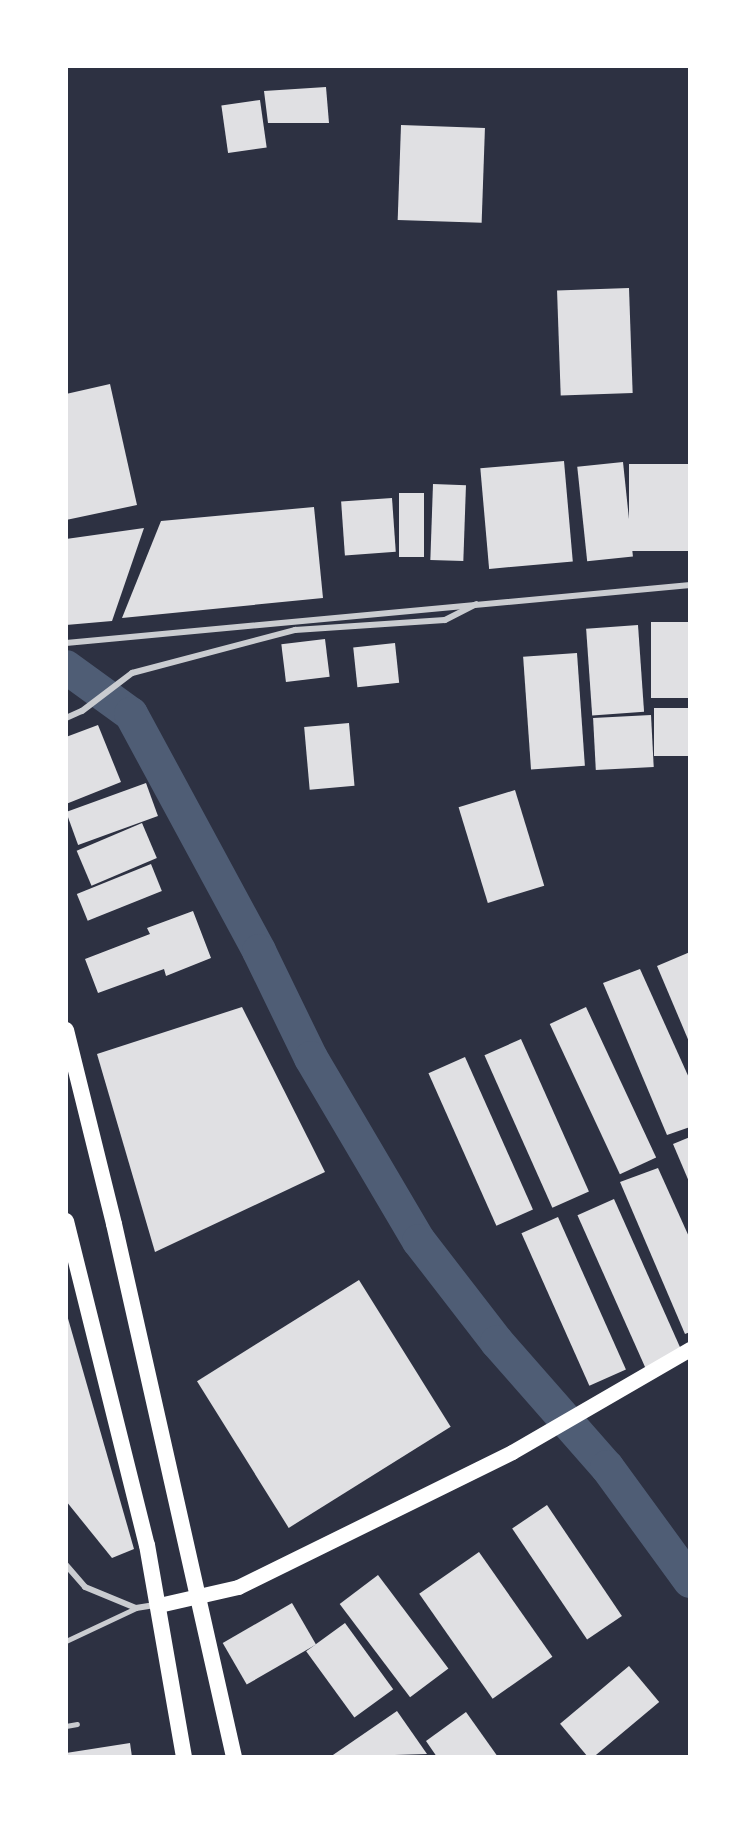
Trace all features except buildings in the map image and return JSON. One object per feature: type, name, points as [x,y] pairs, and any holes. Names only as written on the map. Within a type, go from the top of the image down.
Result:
[{"type":"highway","points":[[66,1030],[200,1596],[234,1757]]},
{"type":"highway","points":[[66,1221],[159,1605],[184,1757]]},
{"type":"main road","points":[[159,1605],[238,1587],[512,1452],[690,1349]]},
{"type":"street","points":[[66,643],[480,602],[690,585]]},
{"type":"street","points":[[66,718],[82,711],[132,673],[295,630],[445,620],[480,602]]},
{"type":"street","points":[[66,1565],[85,1587],[136,1608],[159,1605]]},
{"type":"lane","points":[[66,1641],[136,1608]]},
{"type":"lane","points":[[66,1726],[77,1724]]},
{"type":"waterway","points":[[66,667],[131,714],[259,951],[311,1058],[419,1241],[497,1342],[607,1467],[690,1581]]}]
